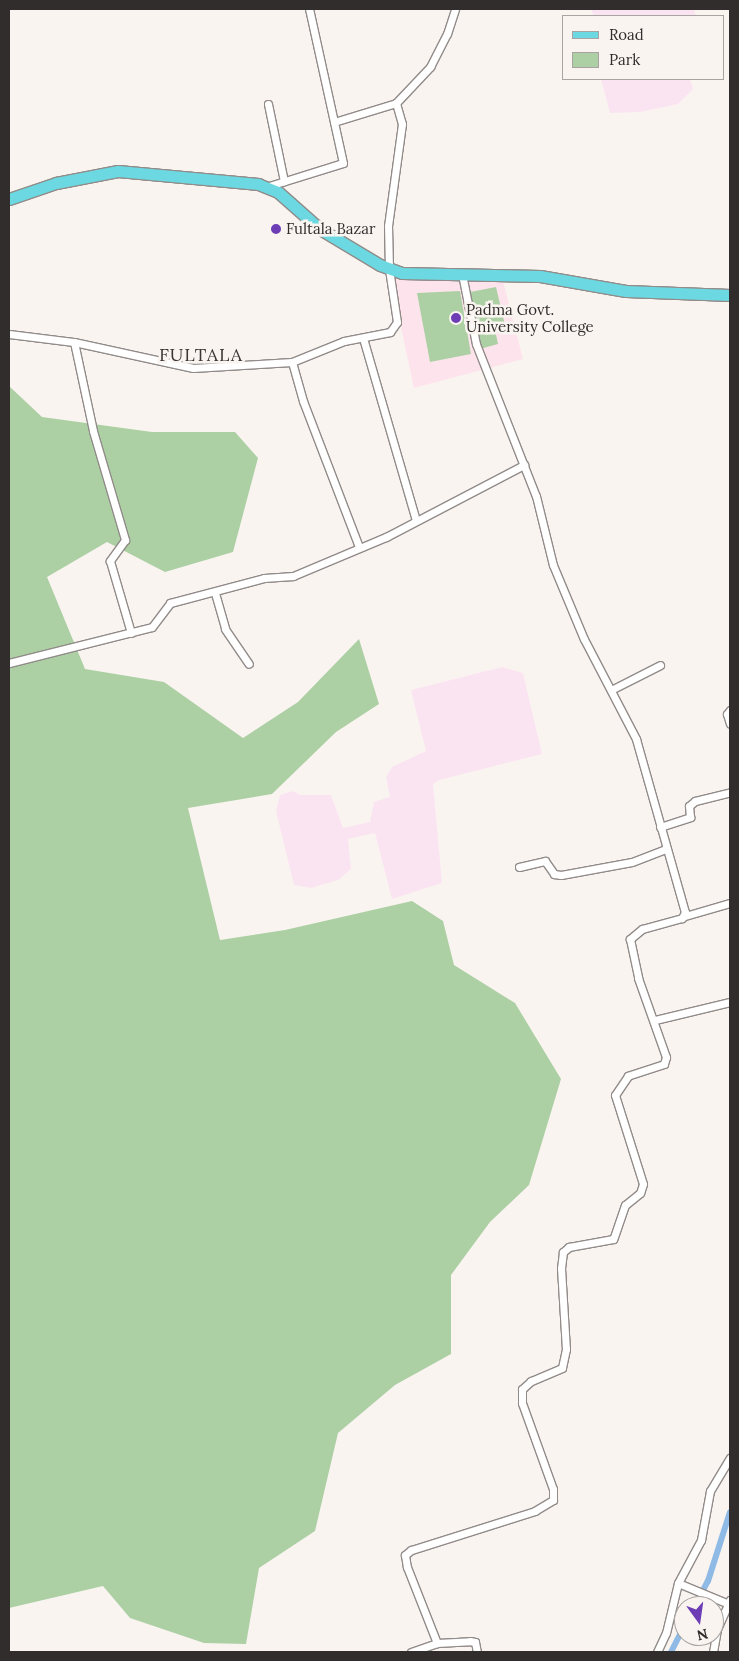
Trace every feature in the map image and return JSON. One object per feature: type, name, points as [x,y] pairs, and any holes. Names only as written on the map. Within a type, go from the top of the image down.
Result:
[{"type":"main road","points":[[9,199],[56,184],[118,171],[269,186],[320,229],[389,269],[402,273],[540,276],[626,291],[730,295]]},
{"type":"street","points":[[269,186],[342,164],[309,9]]},
{"type":"street","points":[[334,122],[396,103],[430,68],[447,34],[455,9]]},
{"type":"street","points":[[9,334],[26,339],[74,342],[193,368],[292,362],[344,341],[390,332],[395,328],[389,269],[388,226],[402,124],[396,103]]},
{"type":"street","points":[[268,104],[284,181]]},
{"type":"street","points":[[462,274],[476,344],[536,496],[554,566],[584,639],[636,739],[685,916]]},
{"type":"street","points":[[363,338],[416,520]]},
{"type":"street","points":[[74,342],[92,431],[125,540],[110,561],[130,633]]},
{"type":"street","points":[[292,362],[303,401],[359,547]]},
{"type":"street","points":[[9,662],[152,627],[170,603],[215,593],[264,578],[293,576],[416,520],[524,465]]},
{"type":"street","points":[[215,593],[225,629],[249,664]]},
{"type":"street","points":[[610,690],[660,666]]},
{"type":"street","points":[[730,710],[728,714],[730,724]]},
{"type":"street","points":[[660,827],[690,817],[689,806],[695,801],[730,792]]},
{"type":"street","points":[[519,867],[545,861],[554,874],[561,875],[632,862],[666,849]]},
{"type":"street","points":[[437,1643],[407,1567],[407,1552],[535,1510],[553,1500],[553,1489],[522,1403],[522,1389],[531,1381],[562,1368],[566,1349],[561,1268],[563,1252],[569,1247],[613,1239],[625,1205],[640,1193],[643,1184],[614,1095],[628,1076],[664,1064],[666,1057],[655,1020],[638,978],[630,938],[642,929],[730,903]]},
{"type":"street","points":[[655,1020],[730,1002]]},
{"type":"street","points":[[657,1652],[666,1633],[678,1583],[700,1540],[710,1491],[730,1458]]},
{"type":"street","points":[[678,1583],[688,1589],[730,1602],[717,1629],[713,1652]]},
{"type":"street","points":[[411,1652],[437,1643],[470,1640],[475,1642],[477,1652]]},
{"type":"shaded area","points":[[591,9],[694,9],[696,15],[594,15]]},
{"type":"shaded area","points":[[601,80],[690,80],[693,89],[678,104],[640,112],[610,113]]},
{"type":"shaded area","name":"Padma Govt. University College","points":[[390,277],[502,277],[523,359],[414,388]]},
{"type":"shaded area","points":[[502,667],[523,673],[542,754],[439,780],[433,784],[442,883],[392,899],[375,833],[348,839],[351,869],[338,880],[311,888],[294,885],[276,811],[280,795],[293,791],[300,795],[331,795],[343,828],[370,822],[374,802],[390,797],[386,777],[392,767],[426,751],[411,690]]},
{"type":"green space","points":[[496,287],[505,325],[495,330],[498,344],[480,349],[465,293]]},
{"type":"green space","points":[[460,291],[471,354],[430,362],[417,293]]},
{"type":"green space","points":[[9,386],[42,417],[152,432],[235,432],[258,458],[233,552],[165,572],[107,542],[47,577],[85,669],[164,682],[243,738],[298,702],[359,639],[379,704],[336,732],[272,794],[188,808],[220,940],[285,930],[412,901],[443,921],[454,965],[515,1003],[561,1079],[529,1185],[490,1222],[451,1275],[451,1354],[395,1385],[338,1433],[315,1531],[259,1568],[246,1644],[204,1643],[130,1618],[103,1586],[9,1608]]},
{"type":"waterway","points":[[700,1596],[708,1581],[730,1512]]},
{"type":"waterway","points":[[671,1652],[674,1646]]},
{"type":"place","name":"Fultala Bazar","points":[[276,229]]},
{"type":"place","name":"Padma Govt. University College","points":[[456,318]]},
{"type":"district","name":"FULTALA","points":[[201,355]]}]
